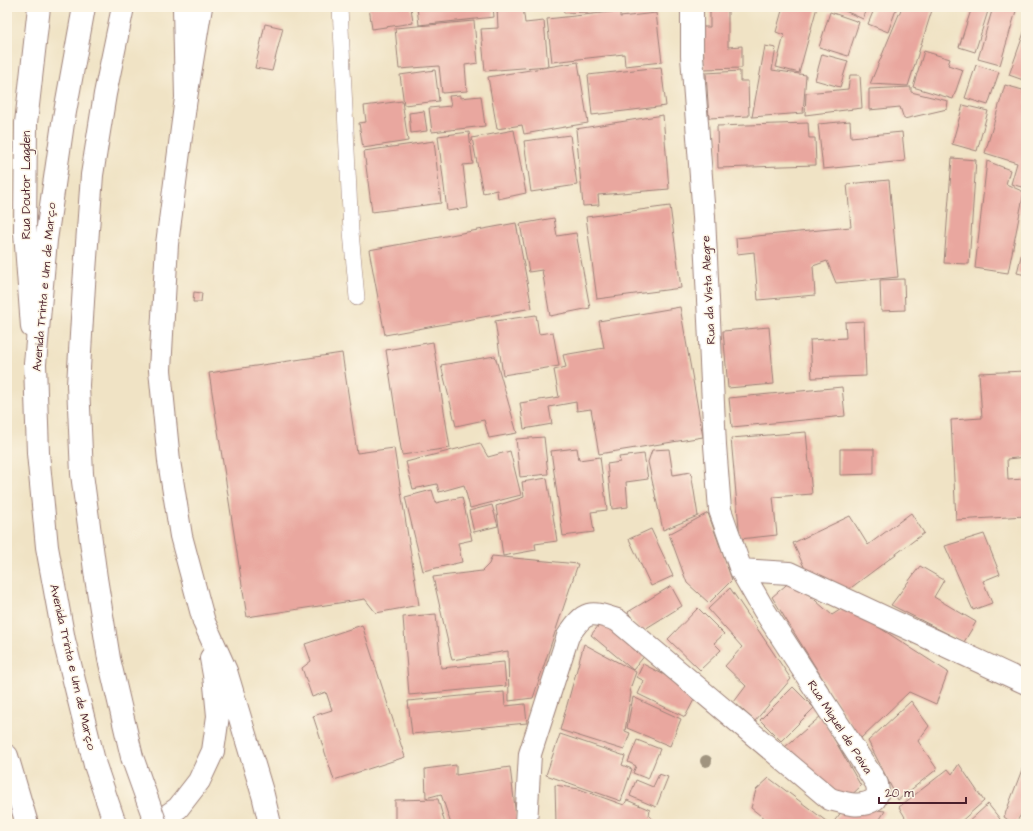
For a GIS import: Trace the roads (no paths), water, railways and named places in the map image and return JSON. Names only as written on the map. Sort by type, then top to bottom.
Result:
[{"type":"main road","name":"Rua Doutor Lagden","points":[[35,364],[25,232],[26,123],[39,7]]},
{"type":"main road","name":"Avenida Trinta e Um de Março","points":[[84,7],[63,123],[46,240],[35,364],[38,453],[47,547],[64,640],[95,765],[115,824]]},
{"type":"main road","points":[[122,7],[105,94],[92,175],[78,385],[82,474],[109,659],[132,756],[155,824],[178,808],[199,782],[213,751],[218,716],[214,674],[204,622],[181,536],[169,461],[160,370],[167,244],[186,98],[201,7]]},
{"type":"main road","points":[[184,7],[186,98]]},
{"type":"main road","name":"Rua da Vista Alegre","points":[[692,7],[692,56],[704,217],[715,445],[720,510],[741,570]]},
{"type":"main road","points":[[741,570],[789,573],[1026,684]]},
{"type":"main road","name":"Rua Miguel de Paiva","points":[[526,824],[530,754],[568,636],[577,622],[589,614],[600,614],[617,620],[830,799],[848,804],[864,804],[875,799],[878,792],[877,784],[764,610],[741,570]]},
{"type":"main road","points":[[204,622],[226,671],[263,795],[270,824]]},
{"type":"main road","points":[[7,756],[27,824]]},
{"type":"main road","points":[[263,795],[279,824]]},
{"type":"lane","points":[[340,7],[351,232],[357,298]]}]
